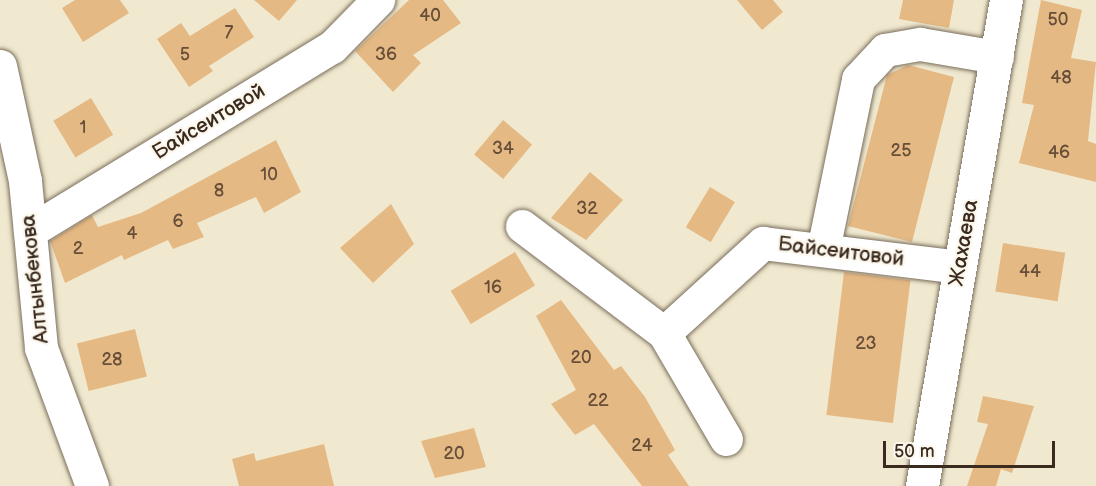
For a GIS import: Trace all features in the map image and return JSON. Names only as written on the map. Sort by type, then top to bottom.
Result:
[{"type":"street","name":"Байсеитовой","points":[[30,231],[332,47],[378,0]]},
{"type":"street","name":"Жахаева","points":[[922,486],[1006,0]]},
{"type":"street","points":[[823,250],[858,79],[885,50],[920,44],[996,57]]},
{"type":"street","name":"Алтынбекова","points":[[0,66],[25,181],[41,348],[92,486]]},
{"type":"street","points":[[522,226],[664,333],[726,439]]},
{"type":"street","name":"Байсеитовой","points":[[664,333],[763,243],[960,267]]},
{"type":"building","points":[[75,0],[120,0],[129,13],[83,42],[62,8]]},
{"type":"building","points":[[254,0],[297,0],[279,21]]},
{"type":"building","points":[[409,0],[443,0],[461,23],[413,55],[421,63],[393,92],[355,51]]},
{"type":"building","points":[[737,0],[773,0],[783,12],[762,30]]},
{"type":"building","points":[[903,0],[954,0],[949,28],[899,19]]},
{"type":"building","points":[[1041,0],[1082,10],[1071,58],[1096,62],[1088,141],[1096,144],[1096,182],[1019,163],[1034,105],[1022,103]]},
{"type":"building","points":[[235,8],[254,37],[209,66],[213,71],[189,87],[157,39],[181,23],[190,36]]},
{"type":"building","points":[[908,65],[954,77],[912,242],[848,226],[887,75]]},
{"type":"building","points":[[91,98],[113,135],[75,158],[53,121]]},
{"type":"building","points":[[503,120],[532,144],[503,179],[474,154]]},
{"type":"building","points":[[276,140],[301,192],[264,213],[256,197],[197,223],[204,237],[173,249],[168,240],[124,260],[122,255],[65,283],[50,241],[92,215],[98,227],[141,213]]},
{"type":"building","points":[[590,172],[623,200],[586,240],[551,218]]},
{"type":"building","points":[[710,187],[735,202],[711,242],[686,227]]},
{"type":"building","points":[[391,204],[414,244],[373,283],[340,248]]},
{"type":"building","points":[[1003,243],[1065,253],[1058,301],[995,291]]},
{"type":"building","points":[[515,252],[535,285],[471,324],[451,291]]},
{"type":"building","points":[[844,272],[911,280],[893,423],[826,415]]},
{"type":"building","points":[[561,300],[614,370],[621,366],[645,397],[675,450],[668,455],[689,486],[642,486],[594,424],[575,435],[551,404],[576,390],[536,316]]},
{"type":"building","points":[[135,329],[147,377],[89,391],[77,344]]},
{"type":"building","points":[[983,396],[1034,406],[1012,473],[1001,469],[996,486],[967,486],[988,424],[977,422]]},
{"type":"building","points":[[474,428],[486,467],[435,478],[421,441]]},
{"type":"building","points":[[324,444],[334,486],[239,486],[232,459],[254,453],[256,461]]}]
